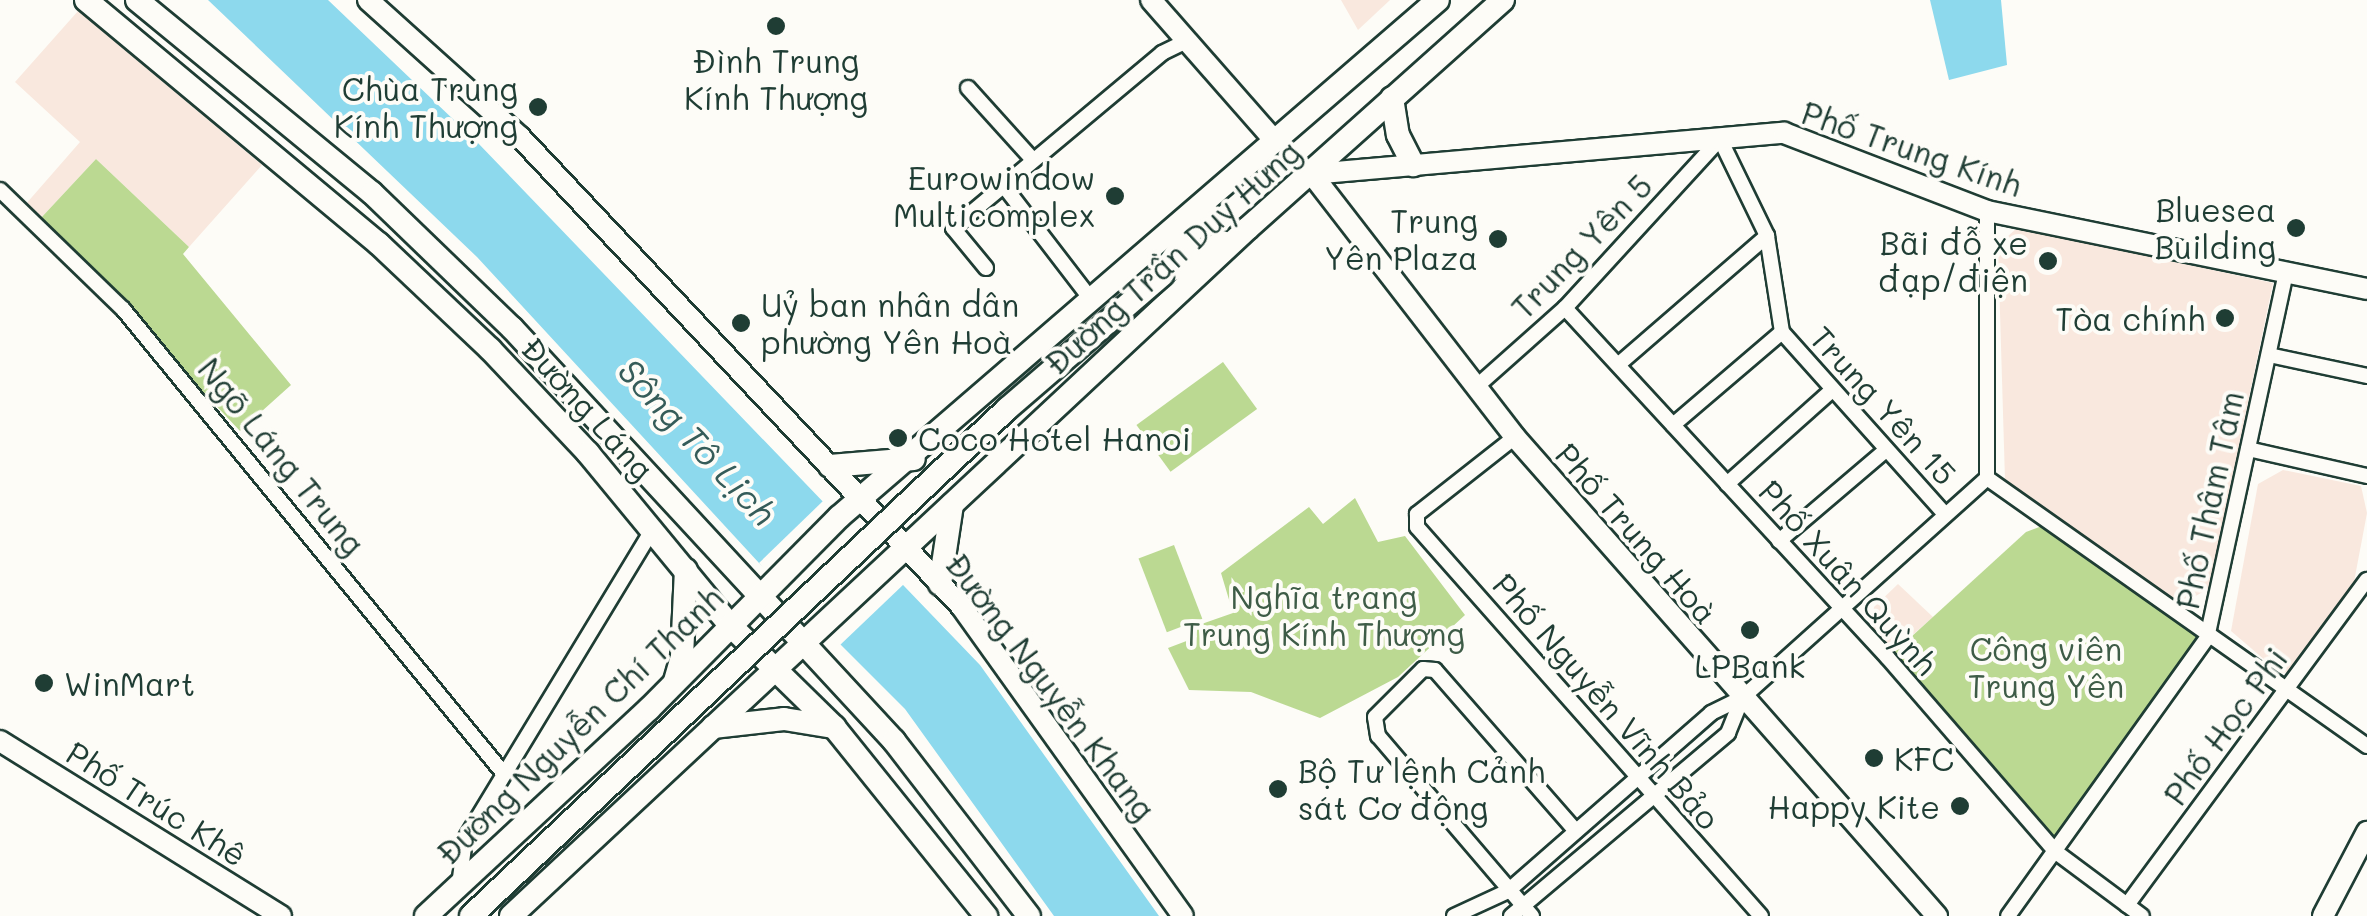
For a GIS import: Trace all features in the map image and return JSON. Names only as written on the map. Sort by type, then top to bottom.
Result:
[{"type":"main road","name":"Đường Láng","points":[[86,0],[443,303],[653,528],[730,625],[834,726],[938,850],[986,916]]},
{"type":"main road","name":"Đường Láng","points":[[138,0],[430,248],[625,448],[757,599],[894,742],[1028,916]]},
{"type":"main road","name":"Đường Nguyễn Khang","points":[[368,0],[520,137],[909,549],[1078,763],[1182,916]]},
{"type":"main road","points":[[1151,0],[1275,141]]},
{"type":"main road","name":"Đường Trần Duy Hưng","points":[[839,518],[914,459],[1090,298],[1217,196],[1438,0]]},
{"type":"main road","name":"Đường Trần Duy Hưng","points":[[803,647],[1248,228],[1503,0]]},
{"type":"main road","points":[[1392,98],[1394,123],[1413,165]]},
{"type":"main road","name":"Phố Trung Kính","points":[[1312,174],[1784,133],[1987,211],[2367,289]]},
{"type":"main road","name":"Phố Trung Hoà","points":[[1312,174],[1515,437],[1937,916]]},
{"type":"main road","points":[[1162,274],[1217,196]]},
{"type":"main road","points":[[471,916],[1007,409],[1162,274],[1248,228]]},
{"type":"main road","points":[[830,466],[914,459],[920,498],[952,505],[940,584]]},
{"type":"main road","name":"Đường Nguyễn Chí Thanh","points":[[426,916],[649,709],[839,518]]},
{"type":"main road","points":[[674,684],[682,656],[686,570]]},
{"type":"main road","points":[[511,916],[803,647]]},
{"type":"main road","points":[[649,709],[683,712],[694,733],[690,748]]},
{"type":"main road","points":[[713,727],[784,719],[834,726]]},
{"type":"main road","name":"Phố Trúc Khê","points":[[0,741],[282,916]]},
{"type":"main road","points":[[938,850],[965,830]]},
{"type":"main road","points":[[2323,916],[2367,832]]},
{"type":"street","points":[[986,268],[952,228],[1140,78],[1162,54],[1187,41]]},
{"type":"street","points":[[968,88],[1034,160]]},
{"type":"street","points":[[1673,425],[1782,332],[1766,236],[1720,140]]},
{"type":"street","name":"Trung Yên 5","points":[[1476,387],[1565,308],[1720,140]]},
{"type":"street","points":[[1004,186],[1090,298]]},
{"type":"street","name":"Ngõ Láng Trung","points":[[0,190],[124,309],[504,774]]},
{"type":"street","points":[[1454,916],[1508,891],[1711,713],[1742,698],[1986,478],[1987,211]]},
{"type":"street","points":[[1619,364],[1766,236]]},
{"type":"street","name":"Phố Thâm Tâm","points":[[2008,916],[2207,638],[2286,274]]},
{"type":"street","name":"Phố Xuân Quỳnh","points":[[1565,308],[1841,607],[2056,852],[2142,916]]},
{"type":"street","name":"Trung Yên 15","points":[[1782,332],[1945,514]]},
{"type":"street","points":[[2269,355],[2367,376]]},
{"type":"street","points":[[1727,484],[1832,390]]},
{"type":"street","name":"Phố Nguyễn Vĩnh Bảo","points":[[1515,437],[1415,521],[1761,916]]},
{"type":"street","points":[[2248,449],[2367,476]]},
{"type":"street","points":[[1779,542],[1886,450]]},
{"type":"street","points":[[1986,478],[2207,638],[2367,746]]},
{"type":"street","points":[[459,886],[464,839],[653,528]]},
{"type":"street","name":"Phố Học Phi","points":[[2127,905],[2286,692],[2366,577]]},
{"type":"street","points":[[1576,830],[1429,668],[1375,716],[1374,725],[1523,914],[1728,732],[1742,698]]},
{"type":"shaded area","points":[[1341,0],[1390,0],[1358,30]]},
{"type":"shaded area","points":[[78,11],[262,165],[189,247],[96,159],[40,219],[25,205],[80,142],[15,82]]},
{"type":"shaded area","points":[[2017,228],[2273,283],[2209,588],[2181,605],[2005,480],[1998,245]]},
{"type":"shaded area","points":[[2283,470],[2361,486],[2367,513],[2354,582],[2291,672],[2280,673],[2231,631],[2258,484]]},
{"type":"shaded area","points":[[1898,584],[1933,617],[1893,652],[1872,627],[1874,607]]},
{"type":"green space","points":[[96,159],[189,247],[183,254],[291,385],[240,431],[40,219]]},
{"type":"green space","points":[[1223,362],[1257,409],[1171,472],[1136,425]]},
{"type":"green space","name":"Nghĩa trang Trung Kính Thượng","points":[[1355,498],[1378,542],[1405,536],[1465,615],[1398,677],[1320,718],[1251,692],[1189,690],[1168,648],[1197,637],[1193,627],[1233,613],[1221,573],[1309,507],[1323,524]]},
{"type":"green space","name":"Công viên Trung Yên","points":[[2042,526],[2207,638],[2056,852],[1888,658],[2026,532]]},
{"type":"green space","points":[[1174,545],[1202,619],[1167,632],[1139,559]]},
{"type":"water","name":"Sông Tô Lịch","points":[[208,0],[328,0],[477,142],[980,665],[1159,916],[1054,916],[905,709],[759,563],[477,257]]},
{"type":"water","points":[[1930,0],[2001,0],[2007,65],[1949,80]]},
{"type":"pier","points":[[823,501],[880,552],[904,584],[839,646],[807,620],[759,563]]},
{"type":"place","name":"Đình Trung Kính Thượng","points":[[776,26]]},
{"type":"place","name":"Chùa Trung Kính Thượng","points":[[538,107]]},
{"type":"place","name":"Eurowindow Multicomplex","points":[[1115,196]]},
{"type":"place","name":"Bluesea Building","points":[[2296,228]]},
{"type":"place","name":"Trung Yên Plaza","points":[[1498,239]]},
{"type":"place","name":"Bãi đỗ xe đạp/điện","points":[[2048,261]]},
{"type":"place","name":"Tòa chính","points":[[2225,318]]},
{"type":"place","name":"Uỷ ban nhân dân phường Yên Hoà","points":[[741,323]]},
{"type":"place","name":"Coco Hotel Hanoi","points":[[898,438]]},
{"type":"place","name":"LPBank","points":[[1750,630]]},
{"type":"place","name":"WinMart","points":[[44,683]]},
{"type":"place","name":"KFC","points":[[1874,758]]},
{"type":"place","name":"Bộ Tư lệnh Cảnh sát Cơ động","points":[[1278,789]]},
{"type":"place","name":"Happy Kite","points":[[1960,806]]}]
